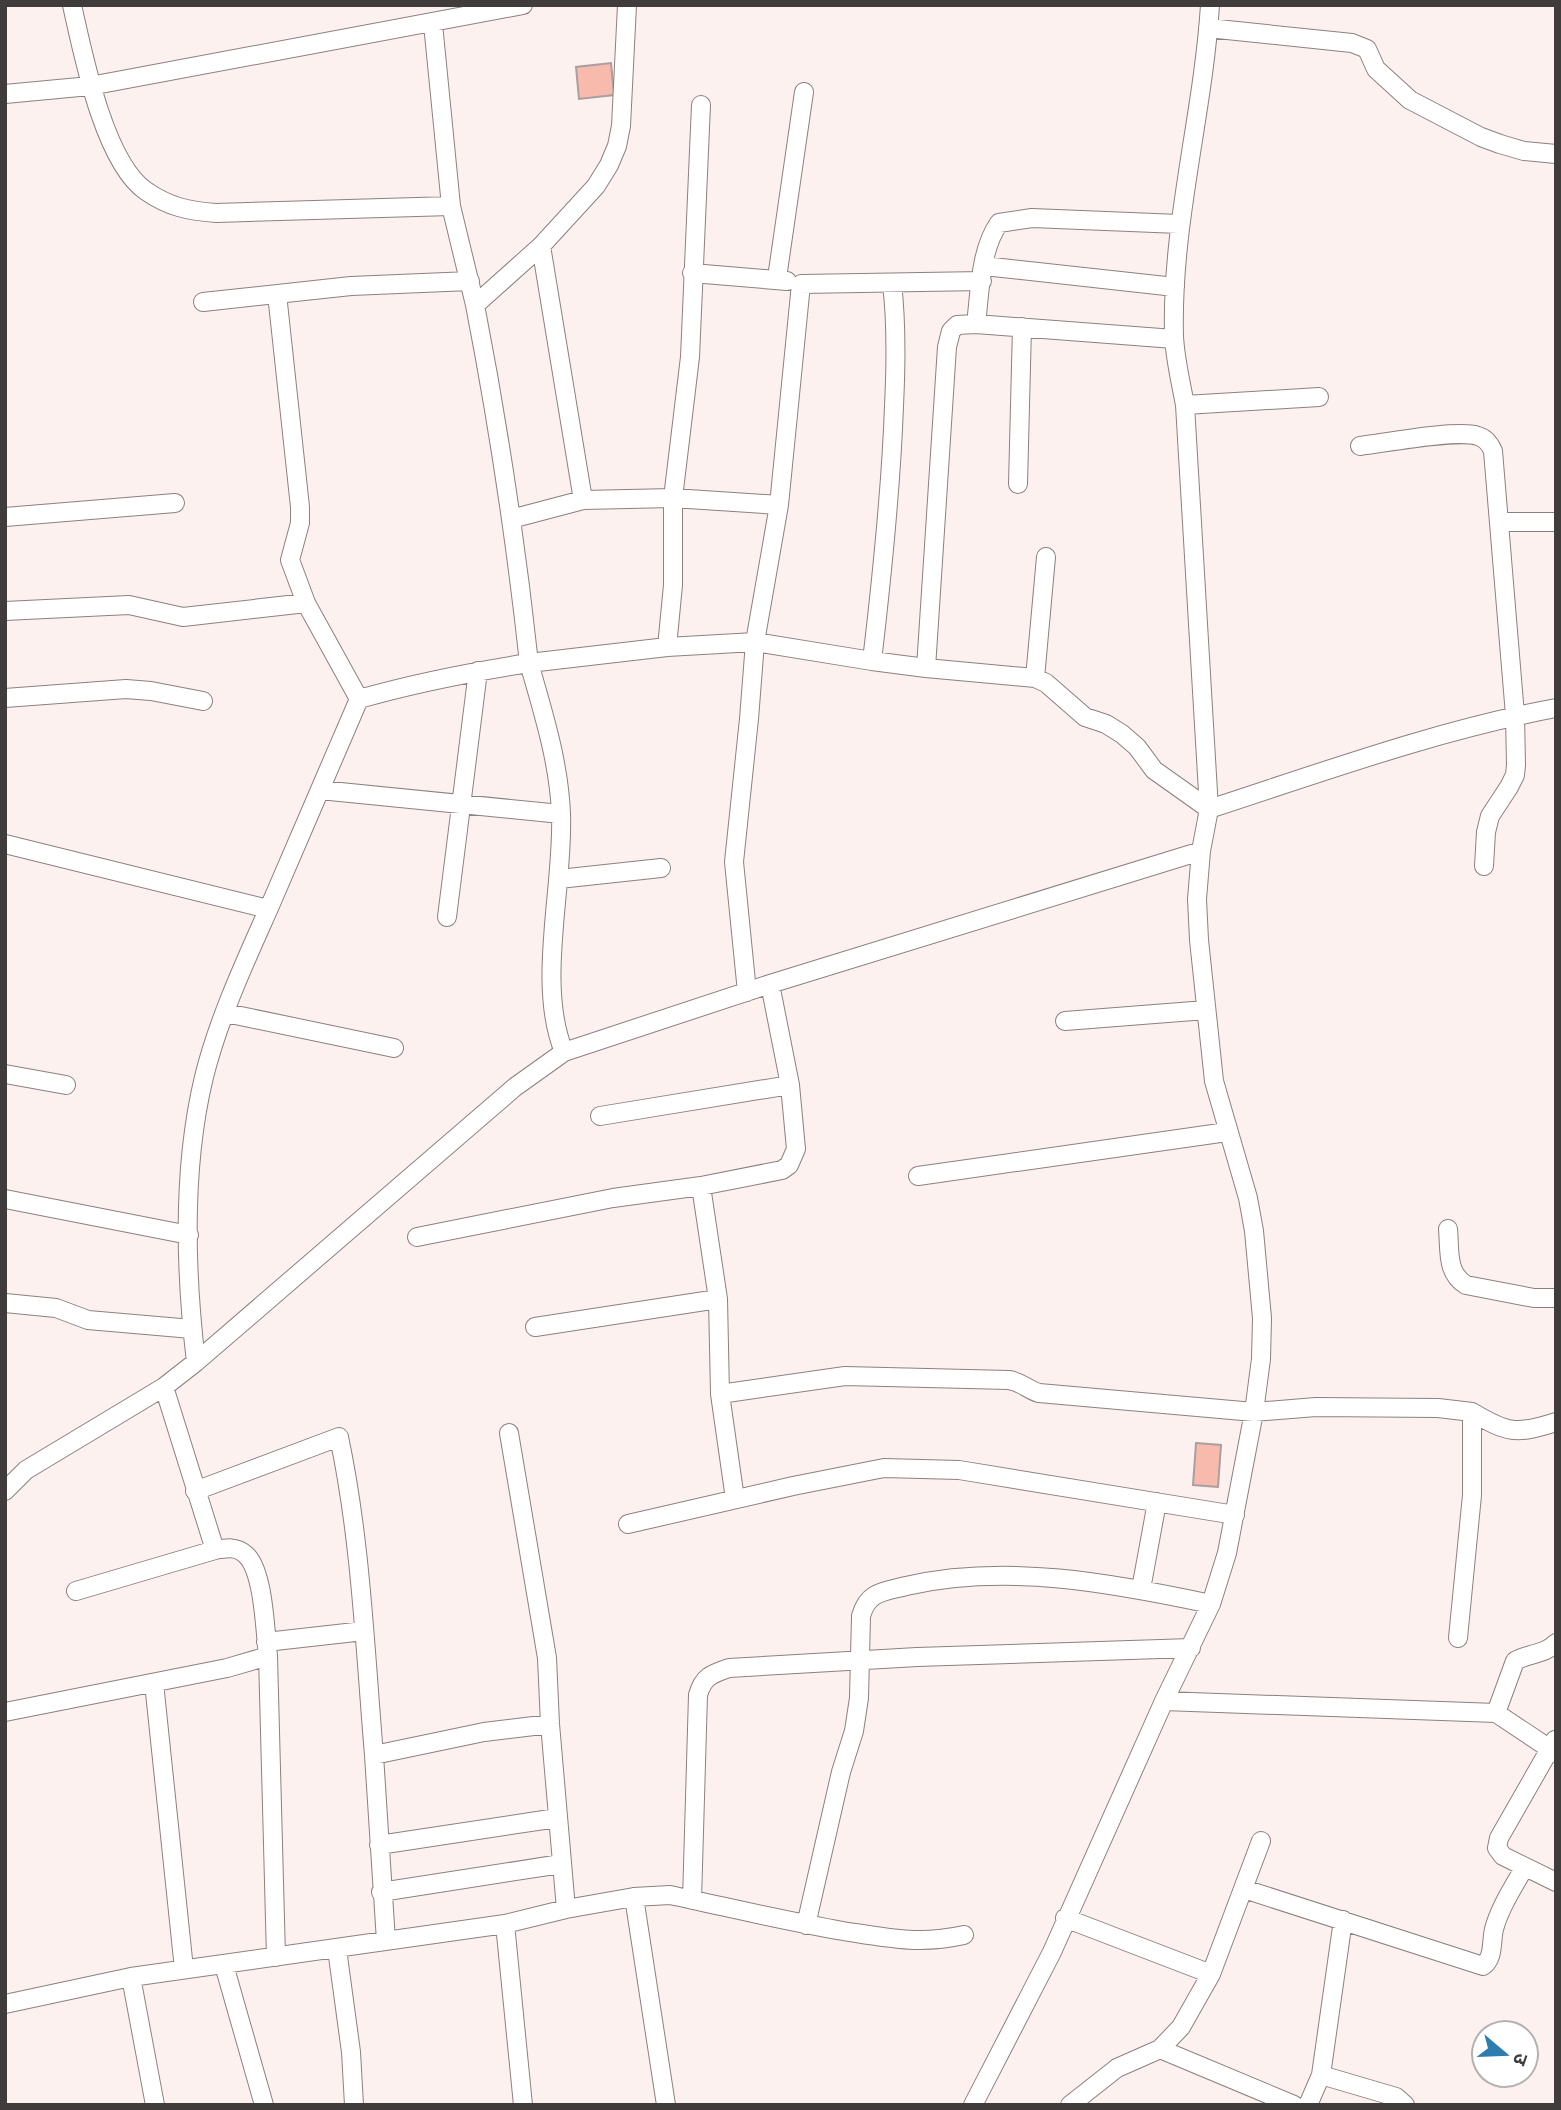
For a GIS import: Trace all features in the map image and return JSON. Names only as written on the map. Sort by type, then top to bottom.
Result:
[{"type":"street","points":[[72,5],[90,86],[126,172],[145,191],[183,210],[240,213],[451,206]]},
{"type":"street","points":[[5,94],[90,86],[433,24],[523,5]]},
{"type":"street","points":[[475,304],[541,246],[596,186],[609,165],[621,126],[627,5]]},
{"type":"street","points":[[972,2105],[1052,1952],[1164,1701],[1211,1604],[1227,1553],[1235,1515],[1261,1359],[1262,1318],[1254,1231],[1248,1198],[1214,1081],[1206,1010],[1197,899],[1201,851],[1209,809],[1185,405],[1174,339],[1179,224],[1210,5]]},
{"type":"street","points":[[433,24],[451,206],[470,281],[495,408],[529,663],[552,748],[561,814],[553,1015],[564,1052]]},
{"type":"street","points":[[1208,28],[1361,46],[1367,49],[1376,69],[1410,100],[1481,137],[1524,151],[1556,154]]},
{"type":"street","points":[[777,278],[804,92]]},
{"type":"street","points":[[667,647],[673,585],[673,498],[690,358],[701,105]]},
{"type":"street","points":[[976,324],[983,274],[993,231],[999,223],[1014,219],[1179,224]]},
{"type":"street","points":[[541,246],[583,500]]},
{"type":"street","points":[[692,273],[777,278],[801,284],[892,284],[983,274],[1175,287]]},
{"type":"street","points":[[203,302],[351,286],[470,281]]},
{"type":"street","points":[[747,992],[734,862],[755,642],[779,505],[801,284]]},
{"type":"street","points":[[872,661],[893,444],[896,325],[892,284]]},
{"type":"street","points":[[277,294],[300,507],[290,560],[306,603],[359,699]]},
{"type":"street","points":[[926,668],[947,338],[957,325],[976,324],[1174,339]]},
{"type":"street","points":[[1018,484],[1022,327]]},
{"type":"street","points":[[1185,405],[1319,397]]},
{"type":"street","points":[[1360,446],[1462,434],[1482,437],[1493,451],[1516,715],[1515,775],[1490,816],[1484,866]]},
{"type":"street","points":[[511,519],[583,500],[673,498],[779,505]]},
{"type":"street","points":[[5,517],[175,503]]},
{"type":"street","points":[[1499,522],[1556,522]]},
{"type":"street","points":[[1035,678],[1045,557]]},
{"type":"street","points":[[5,611],[129,605],[183,617],[306,603]]},
{"type":"street","points":[[359,699],[403,686],[529,663],[667,647],[755,642],[926,668],[1035,678],[1046,683],[1085,717],[1106,724],[1122,734],[1137,747],[1154,770],[1209,809]]},
{"type":"street","points":[[447,917],[478,671]]},
{"type":"street","points":[[5,698],[126,689],[203,701]]},
{"type":"street","points":[[196,1362],[192,1329],[189,1235],[193,1134],[204,1075],[231,995],[359,699]]},
{"type":"street","points":[[1209,809],[1382,754],[1516,715],[1556,708]]},
{"type":"street","points":[[320,790],[561,814]]},
{"type":"street","points":[[5,844],[268,909]]},
{"type":"street","points":[[5,1491],[26,1470],[164,1387],[196,1362],[515,1087],[564,1052],[770,984],[1201,851]]},
{"type":"street","points":[[559,879],[661,868]]},
{"type":"street","points":[[417,1237],[613,1198],[774,1173],[789,1165],[796,1149],[790,1085],[770,984]]},
{"type":"street","points":[[1065,1021],[1206,1010]]},
{"type":"street","points":[[226,1013],[394,1048]]},
{"type":"street","points":[[5,1074],[66,1085]]},
{"type":"street","points":[[600,1116],[790,1085]]},
{"type":"street","points":[[918,1176],[1227,1132]]},
{"type":"street","points":[[701,1186],[718,1299],[720,1394],[735,1499]]},
{"type":"street","points":[[5,1199],[189,1235]]},
{"type":"street","points":[[1448,1229],[1451,1270],[1459,1281],[1466,1285],[1534,1298],[1556,1298]]},
{"type":"street","points":[[535,1326],[718,1299]]},
{"type":"street","points":[[5,1303],[56,1308],[88,1320],[192,1329]]},
{"type":"street","points":[[720,1394],[845,1376],[1009,1380],[1021,1383],[1039,1394],[1254,1412],[1316,1407],[1438,1408],[1472,1412],[1508,1430],[1530,1431],[1556,1422]]},
{"type":"street","points":[[164,1387],[215,1550]]},
{"type":"street","points":[[1458,1638],[1472,1495],[1472,1412]]},
{"type":"street","points":[[509,1433],[547,1658],[557,1818],[566,1909]]},
{"type":"street","points":[[195,1491],[339,1437],[349,1485],[364,1630],[386,1941]]},
{"type":"street","points":[[628,1524],[884,1468],[959,1470],[1235,1515]]},
{"type":"street","points":[[1141,1590],[1157,1502]]},
{"type":"street","points":[[76,1591],[215,1550],[239,1550],[250,1560],[259,1584],[267,1649],[276,1956]]},
{"type":"street","points":[[806,1925],[841,1772],[854,1731],[859,1698],[861,1616],[864,1605],[877,1593],[926,1582],[984,1576],[1026,1576],[1141,1590],[1211,1604]]},
{"type":"street","points":[[5,1712],[227,1668],[267,1649],[364,1630]]},
{"type":"street","points":[[1496,1713],[1515,1661],[1524,1656],[1543,1653],[1556,1643]]},
{"type":"street","points":[[692,1900],[697,1704],[704,1680],[709,1674],[729,1668],[917,1657],[1191,1647]]},
{"type":"street","points":[[154,1683],[184,1969]]},
{"type":"street","points":[[1164,1701],[1496,1713],[1554,1747],[1497,1844],[1498,1852],[1524,1868],[1554,1876]]},
{"type":"street","points":[[373,1755],[484,1732],[550,1724]]},
{"type":"street","points":[[379,1845],[557,1818]]},
{"type":"street","points":[[1070,2105],[1117,2068],[1160,2049],[1181,2027],[1211,1974],[1261,1841]]},
{"type":"street","points":[[381,1892],[561,1864]]},
{"type":"street","points":[[1244,1889],[1483,1966],[1491,1956],[1493,1933],[1500,1911],[1524,1868]]},
{"type":"street","points":[[5,2004],[131,1977],[337,1950],[505,1924],[566,1909],[634,1897],[670,1895],[806,1925],[914,1942],[939,1941],[964,1935]]},
{"type":"street","points":[[634,1897],[666,2105]]},
{"type":"street","points":[[1065,1919],[1211,1974]]},
{"type":"street","points":[[1308,2105],[1321,2076],[1343,1920]]},
{"type":"street","points":[[505,1924],[523,2105]]},
{"type":"street","points":[[337,1950],[351,2052],[354,2105]]},
{"type":"street","points":[[224,1965],[264,2105]]},
{"type":"street","points":[[131,1977],[155,2105]]},
{"type":"street","points":[[1160,2049],[1294,2105]]},
{"type":"street","points":[[1321,2076],[1396,2097],[1405,2105]]},
{"type":"building","points":[[611,63],[614,95],[579,99],[576,67]]},
{"type":"building","points":[[1196,1443],[1221,1445],[1218,1487],[1193,1485]]}]
